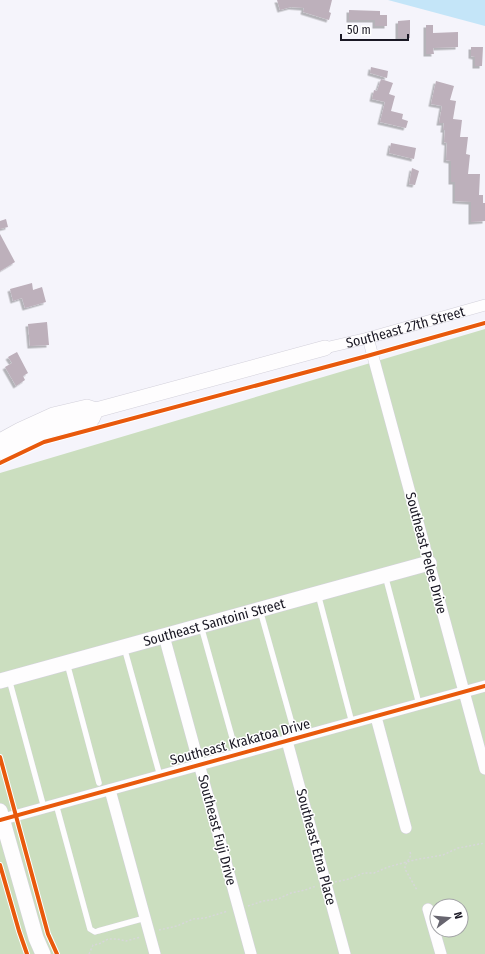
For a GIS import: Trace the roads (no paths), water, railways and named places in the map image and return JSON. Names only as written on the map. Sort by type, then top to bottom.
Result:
[{"type":"street","name":"Southeast 27th Street","points":[[325,348],[368,338],[485,306]]},
{"type":"street","name":"Southeast Pelee Drive","points":[[368,338],[485,769]]},
{"type":"street","points":[[0,441],[20,430],[53,416],[87,407],[96,410],[325,348]]},
{"type":"street","points":[[0,452],[49,430],[92,419],[96,410]]},
{"type":"street","name":"Southeast Santoini Street","points":[[4,679],[429,563]]},
{"type":"street","name":"Southeast Fuji Drive","points":[[164,636],[251,954]]},
{"type":"street","name":"Southeast Krakatoa Drive","points":[[1,817],[44,808],[485,686]]},
{"type":"street","points":[[376,716],[406,828]]},
{"type":"street","name":"Southeast Etna Place","points":[[291,740],[326,884],[345,954]]},
{"type":"street","points":[[110,790],[155,954]]},
{"type":"street","points":[[1,817],[36,938],[43,954]]},
{"type":"street","points":[[428,909],[441,954]]},
{"type":"lane","points":[[384,575],[420,704]]},
{"type":"lane","points":[[318,594],[352,723]]},
{"type":"lane","points":[[260,609],[291,740]]},
{"type":"lane","points":[[201,626],[237,755]]},
{"type":"lane","points":[[124,646],[160,776]]},
{"type":"lane","points":[[67,662],[99,783]]},
{"type":"lane","points":[[4,679],[44,808]]},
{"type":"lane","points":[[56,804],[90,929],[95,932],[145,918]]},
{"type":"water","points":[[388,0],[485,0],[485,26]]}]
